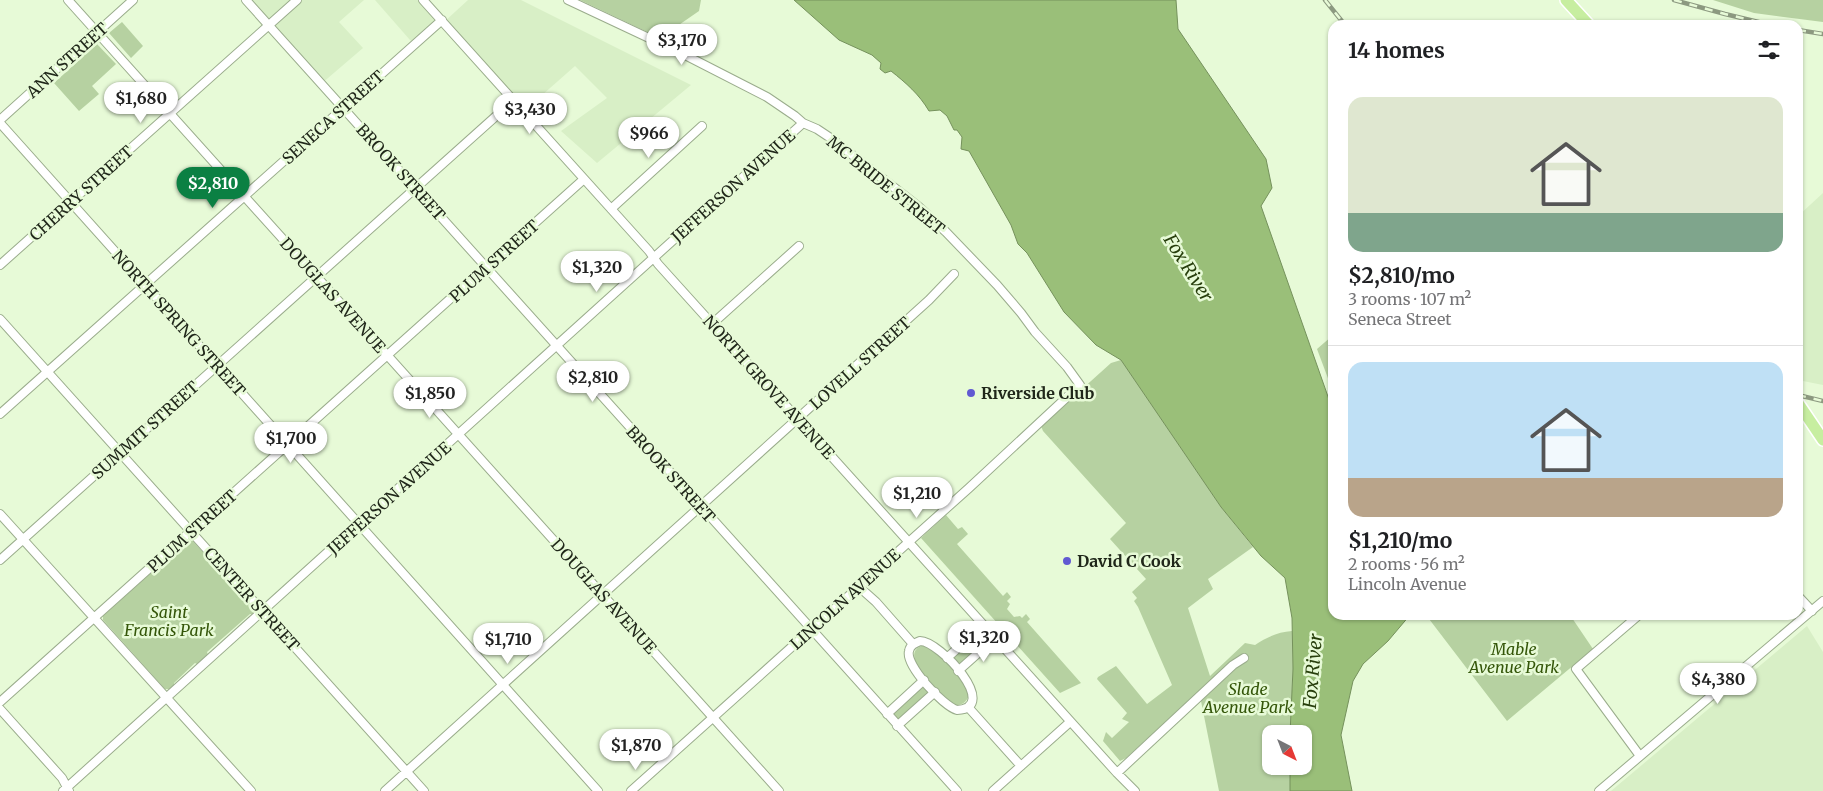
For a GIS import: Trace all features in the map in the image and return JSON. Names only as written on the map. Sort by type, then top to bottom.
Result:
[{"type":"main road","points":[[1566,0],[1584,20]]},
{"type":"main road","points":[[1803,410],[1823,440]]},
{"type":"street","name":"DOUGLAS AVENUE","points":[[68,0],[779,791]]},
{"type":"street","name":"ANN STREET","points":[[0,121],[133,0]]},
{"type":"street","name":"BROOK STREET","points":[[246,0],[956,791]]},
{"type":"street","name":"CHERRY STREET","points":[[0,265],[297,0]]},
{"type":"street","name":"NORTH GROVE AVENUE","points":[[424,0],[1070,722],[1136,791]]},
{"type":"street","name":"MC BRIDE STREET","points":[[568,0],[685,55],[767,97],[803,123],[817,129],[832,139],[919,207],[946,232],[997,285],[1035,332],[1067,366],[1080,385]]},
{"type":"street","name":"SENECA STREET","points":[[0,414],[442,20]]},
{"type":"street","name":"SUMMIT STREET","points":[[0,560],[514,100]]},
{"type":"street","name":"NORTH SPRING STREET","points":[[0,121],[70,202],[289,444],[598,791]]},
{"type":"street","name":"JEFFERSON AVENUE","points":[[67,790],[803,123]]},
{"type":"street","points":[[611,209],[702,126]]},
{"type":"street","name":"PLUM STREET","points":[[0,702],[584,179]]},
{"type":"street","points":[[712,324],[799,246]]},
{"type":"street","name":"LOVELL STREET","points":[[385,791],[929,300],[954,274]]},
{"type":"street","name":"CENTER STREET","points":[[0,319],[424,791]]},
{"type":"street","name":"LINCOLN AVENUE","points":[[631,791],[1080,385]]},
{"type":"street","points":[[0,514],[251,791]]},
{"type":"street","points":[[858,586],[876,602],[913,644]]},
{"type":"street","points":[[1803,601],[1812,611]]},
{"type":"street","points":[[1803,619],[1823,601]]},
{"type":"street","points":[[1633,620],[1576,669],[1640,756]]},
{"type":"street","points":[[1599,791],[1801,620]]},
{"type":"street","points":[[947,658],[983,625]]},
{"type":"street","points":[[958,670],[995,638]]},
{"type":"street","points":[[924,641],[933,645],[947,658],[968,682],[973,692],[971,702],[961,710],[953,709],[934,692],[914,668],[909,660],[908,652],[913,644],[924,641]]},
{"type":"street","points":[[1117,773],[1233,665],[1244,658]]},
{"type":"street","points":[[887,714],[924,680]]},
{"type":"street","points":[[897,726],[934,692]]},
{"type":"street","points":[[968,706],[1021,766]]},
{"type":"street","points":[[0,709],[62,778],[67,790]]},
{"type":"street","points":[[993,791],[1070,722]]},
{"type":"shaded area","points":[[246,0],[364,0],[339,22],[363,48],[321,84]]},
{"type":"shaded area","points":[[375,0],[423,0],[444,22],[468,0],[521,0],[691,85],[597,163],[561,131],[607,98],[575,66],[524,111],[445,24],[417,48]]},
{"type":"shaded area","points":[[1823,193],[1823,385],[1803,381],[1803,211]]},
{"type":"shaded area","points":[[1807,626],[1823,652],[1823,791],[1611,791]]},
{"type":"green space","points":[[580,0],[701,0],[699,11],[660,38]]},
{"type":"green space","points":[[1713,0],[1823,0],[1823,22],[1754,13]]},
{"type":"green space","points":[[122,22],[143,46],[131,58],[109,33]]},
{"type":"green space","points":[[97,44],[116,64],[92,86],[99,94],[79,111],[54,83]]},
{"type":"green space","points":[[1328,339],[1328,378],[1317,349]]},
{"type":"green space","name":"Slade Avenue Park","points":[[1121,360],[1221,507],[1253,547],[1208,579],[1213,589],[1188,608],[1210,676],[1245,643],[1255,645],[1273,635],[1292,631],[1293,669],[1290,725],[1262,725],[1262,775],[1290,775],[1290,791],[1219,791],[1199,691],[1126,758],[1120,761],[1103,741],[1106,732],[1112,738],[1129,722],[1122,719],[1127,713],[1097,679],[1098,677],[1116,666],[1147,704],[1172,685],[1134,601],[1137,598],[1132,592],[1146,579],[1110,539],[1126,523],[1043,431],[1041,426],[1111,363]]},
{"type":"green space","points":[[946,515],[958,529],[962,527],[968,534],[957,544],[1003,596],[1007,592],[1011,597],[1007,601],[1010,604],[1007,609],[1014,617],[1020,616],[1022,618],[1026,614],[1030,619],[1027,622],[1081,683],[1060,693],[921,538]]},
{"type":"green space","name":"Saint Francis Park","points":[[190,538],[256,611],[250,614],[207,652],[208,655],[197,664],[195,663],[174,685],[169,689],[165,689],[103,620],[103,616]]},
{"type":"green space","name":"Mable Avenue Park","points":[[1430,620],[1573,620],[1593,649],[1507,721]]},
{"type":"green space","points":[[984,632],[988,639],[961,664],[954,659],[954,657]]},
{"type":"green space","points":[[924,645],[937,653],[958,674],[969,696],[964,703],[952,705],[930,684],[923,674],[914,656],[916,649]]},
{"type":"green space","points":[[922,687],[925,687],[928,694],[899,720],[893,713]]},
{"type":"water","name":"Fox River","points":[[794,0],[1176,0],[1178,29],[1266,159],[1272,188],[1261,206],[1328,397],[1328,620],[1406,620],[1388,641],[1363,664],[1353,681],[1341,735],[1352,791],[1290,791],[1290,775],[1312,775],[1312,725],[1290,725],[1293,669],[1292,618],[1285,578],[1261,556],[1221,507],[1121,360],[1096,345],[1064,312],[1027,253],[1018,244],[1011,225],[969,151],[961,149],[962,137],[957,130],[954,130],[947,116],[940,110],[929,111],[917,94],[902,80],[891,71],[885,73],[880,69],[881,63],[872,55],[839,40]]},
{"type":"railway","points":[[1325,0],[1341,20]]},
{"type":"railway","points":[[1674,0],[1750,20]]},
{"type":"railway","points":[[1803,31],[1823,34]]},
{"type":"railway","points":[[1803,396],[1823,401]]},
{"type":"place","name":"Riverside Club","points":[[971,393]]},
{"type":"place","name":"David C Cook","points":[[1067,561]]}]
